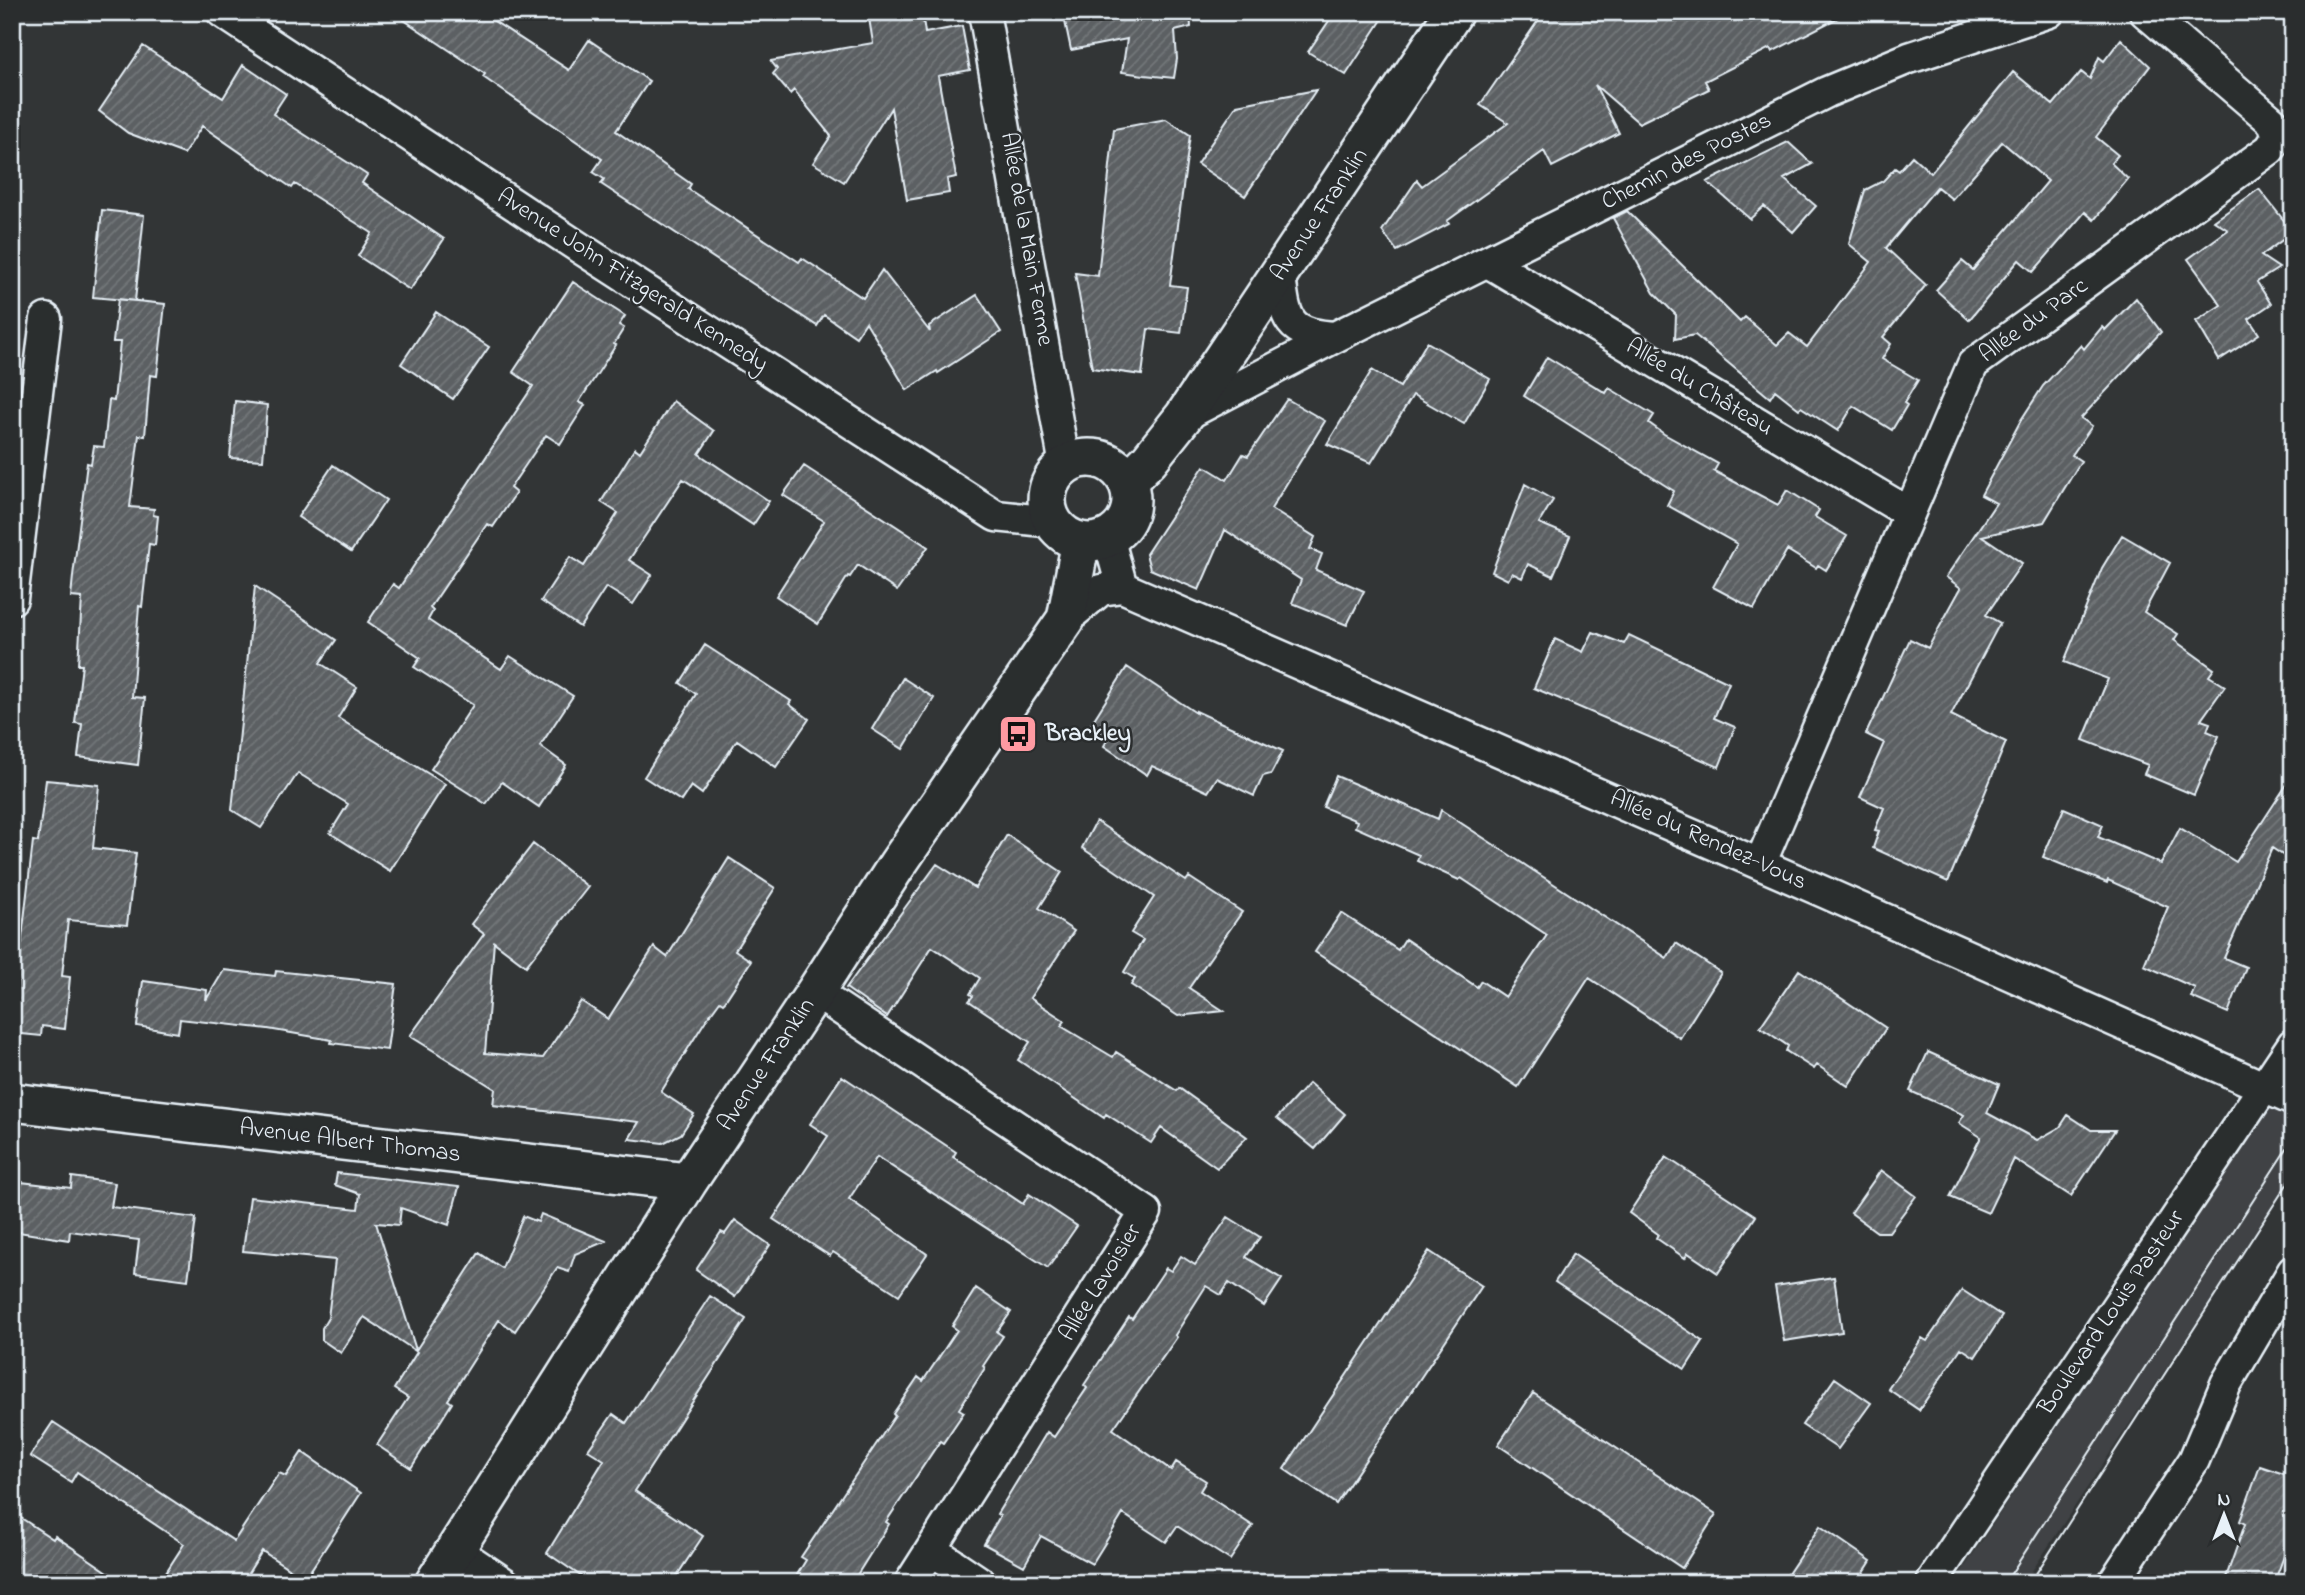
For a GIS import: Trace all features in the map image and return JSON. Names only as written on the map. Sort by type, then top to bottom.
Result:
[{"type":"street","name":"Avenue John Fitzgerald Kennedy","points":[[222,12],[580,248],[996,516],[1081,533]]},
{"type":"street","name":"Allée de la Main Ferme","points":[[984,12],[1065,466]]},
{"type":"street","name":"Avenue Franklin","points":[[1115,471],[1149,460],[1184,416],[1454,12]]},
{"type":"street","name":"Chemin des Postes","points":[[1184,416],[1335,337],[1827,92],[1909,58],[2049,12]]},
{"type":"street","name":"Allée du Parc","points":[[1760,864],[1973,364],[2270,149],[2278,136],[2273,122],[2145,12]]},
{"type":"street","name":"Allée du Château","points":[[1488,262],[1909,513]]},
{"type":"street","points":[[1280,275],[1284,309],[1296,327],[1312,335],[1335,337]]},
{"type":"street","points":[[12,599],[46,319]]},
{"type":"street","points":[[1066,618],[1101,590],[1122,587],[1081,533],[1048,510],[1050,485],[1065,466],[1090,458],[1115,471],[1130,495],[1130,507],[1118,530],[1081,533]]},
{"type":"street","name":"Avenue Franklin","points":[[434,1583],[688,1182],[897,865],[1066,618],[1081,533]]},
{"type":"street","name":"Allée du Rendez-Vous","points":[[1122,587],[1760,864],[2293,1100]]},
{"type":"street","name":"Allée Lavoisier","points":[[815,992],[1146,1212],[910,1583]]},
{"type":"street","name":"Boulevard Louis Pasteur","points":[[1931,1583],[2293,1044]]},
{"type":"street","name":"Avenue Albert Thomas","points":[[12,1102],[688,1182]]},
{"type":"street","points":[[2113,1583],[2194,1460],[2227,1384],[2293,1271]]},
{"type":"street","points":[[455,1550],[504,1583]]},
{"type":"street","points":[[932,1550],[981,1583]]},
{"type":"shaded area","points":[[2293,1070],[2293,1177],[2024,1583],[1954,1583]]},
{"type":"building","points":[[392,12],[480,12],[569,70],[589,40],[649,81],[616,131],[691,184],[688,189],[799,262],[802,258],[863,298],[882,270],[930,332],[929,326],[977,295],[1001,332],[907,390],[866,322],[856,337],[824,315],[817,326],[601,184],[604,179],[593,172],[602,159],[483,77],[485,74]]},
{"type":"building","points":[[868,12],[922,12],[925,33],[962,26],[970,70],[938,76],[956,177],[947,179],[949,193],[907,200],[891,108],[844,182],[813,163],[831,136],[794,90],[790,94],[773,74],[777,69],[771,61],[873,43]]},
{"type":"building","points":[[1063,12],[1190,12],[1191,27],[1175,31],[1177,59],[1174,78],[1122,72],[1127,39],[1071,50]]},
{"type":"building","points":[[1335,12],[1387,12],[1346,75],[1308,52]]},
{"type":"building","points":[[1544,12],[1849,12],[1772,52],[1770,48],[1705,81],[1709,89],[1639,123],[1595,85],[1619,133],[1552,167],[1544,151],[1447,221],[1449,224],[1397,251],[1382,231],[1417,180],[1422,186],[1508,123],[1480,105]]},
{"type":"building","points":[[2121,39],[2150,66],[2096,137],[2118,155],[2111,163],[2128,179],[2094,220],[2085,212],[2033,272],[2019,260],[1969,320],[1936,290],[1962,261],[1973,270],[2048,181],[2002,142],[1952,199],[1937,187],[1886,248],[1926,285],[1883,337],[1891,344],[1882,359],[1918,380],[1892,430],[1853,406],[1838,431],[1801,407],[1799,409],[1775,390],[1770,398],[1695,335],[1675,339],[1676,315],[1654,293],[1613,218],[1627,211],[1740,322],[1745,317],[1777,345],[1789,333],[1807,347],[1871,262],[1849,244],[1865,190],[1883,181],[1895,168],[1899,171],[1912,156],[1931,173],[2013,72],[2053,105],[2081,72],[2090,79],[2099,57],[2104,61]]},
{"type":"building","points":[[143,46],[223,98],[243,65],[286,94],[273,114],[367,175],[362,183],[444,239],[410,290],[358,256],[372,233],[295,184],[292,188],[202,126],[184,154],[128,133],[99,111]]},
{"type":"building","points":[[1316,90],[1245,196],[1197,164],[1237,105]]},
{"type":"building","points":[[1166,119],[1190,135],[1170,285],[1187,287],[1181,333],[1148,329],[1142,375],[1092,368],[1075,273],[1098,276],[1114,129]]},
{"type":"building","points":[[1788,142],[1812,164],[1784,179],[1816,206],[1793,232],[1764,206],[1750,219],[1707,182]]},
{"type":"building","points":[[2259,189],[2293,232],[2261,256],[2279,268],[2257,282],[2271,304],[2249,319],[2259,334],[2219,360],[2196,321],[2221,305],[2188,259],[2228,230],[2214,221]]},
{"type":"building","points":[[102,210],[144,215],[135,301],[93,297]]},
{"type":"building","points":[[573,282],[625,316],[619,325],[624,328],[579,402],[585,405],[560,444],[546,435],[510,488],[516,493],[493,527],[487,524],[430,608],[433,611],[428,620],[501,669],[510,656],[573,696],[540,746],[566,765],[539,807],[502,782],[486,804],[431,769],[473,705],[414,667],[420,658],[368,622],[393,584],[399,588],[533,386],[513,372]]},
{"type":"building","points":[[2136,298],[2161,332],[2081,418],[2092,426],[2072,455],[2081,461],[2044,522],[1982,536],[2022,563],[1986,615],[2000,623],[1951,715],[2006,742],[1948,882],[1873,848],[1879,831],[1875,830],[1884,808],[1860,797],[1884,743],[1866,734],[1910,639],[1928,648],[1961,588],[1946,577],[1996,503],[1981,495],[2021,420],[2043,386],[2081,345],[2084,349],[2102,327],[2105,330]]},
{"type":"building","points":[[118,299],[165,304],[157,376],[150,375],[145,436],[139,435],[130,507],[154,509],[153,515],[158,516],[155,545],[149,544],[142,607],[139,606],[132,697],[145,698],[138,765],[78,757],[82,724],[75,723],[82,665],[78,665],[82,598],[71,597],[73,576],[87,463],[91,464],[94,446],[104,447],[109,400],[114,401],[120,342],[113,342]]},
{"type":"building","points":[[436,312],[489,347],[453,399],[401,364]]},
{"type":"building","points":[[1427,342],[1490,379],[1464,424],[1413,395],[1371,463],[1327,444],[1372,370],[1400,387]]},
{"type":"building","points":[[1547,357],[1606,393],[1609,388],[1654,415],[1649,423],[1718,464],[1714,471],[1778,505],[1787,490],[1819,510],[1815,517],[1847,536],[1826,570],[1818,565],[1816,568],[1787,550],[1754,609],[1713,587],[1737,544],[1667,505],[1674,491],[1524,396]]},
{"type":"building","points":[[1287,399],[1325,421],[1271,509],[1315,537],[1310,549],[1322,554],[1316,570],[1364,591],[1347,625],[1292,603],[1301,580],[1225,530],[1199,590],[1150,569],[1146,554],[1204,466],[1227,480],[1243,454],[1248,456]]},
{"type":"building","points":[[235,401],[267,405],[263,460],[230,458]]},
{"type":"building","points":[[673,401],[714,431],[699,454],[769,501],[753,525],[683,479],[629,560],[652,575],[633,604],[606,587],[580,627],[541,601],[570,557],[584,566],[618,513],[601,502],[635,448],[640,452]]},
{"type":"building","points":[[333,465],[386,500],[351,552],[298,517]]},
{"type":"building","points":[[804,466],[928,547],[897,591],[858,565],[850,577],[848,576],[818,624],[776,596],[824,521],[783,495]]},
{"type":"building","points":[[1525,484],[1553,500],[1539,523],[1570,536],[1553,576],[1528,564],[1522,578],[1512,573],[1508,580],[1492,572]]},
{"type":"building","points":[[2122,535],[2170,563],[2144,612],[2178,634],[2174,640],[2214,669],[2209,676],[2225,686],[2201,720],[2210,723],[2207,731],[2219,736],[2194,795],[2144,774],[2148,765],[2083,740],[2108,679],[2064,662],[2102,568]]},
{"type":"building","points":[[255,586],[336,640],[320,663],[357,687],[338,718],[445,784],[390,871],[330,833],[348,804],[298,773],[261,828],[232,810]]},
{"type":"building","points":[[1593,632],[1624,644],[1629,635],[1729,683],[1714,718],[1735,727],[1719,767],[1534,688],[1555,639],[1583,652]]},
{"type":"building","points":[[705,645],[791,701],[789,704],[809,719],[776,767],[737,740],[702,794],[691,786],[681,801],[644,777],[696,694],[680,683]]},
{"type":"building","points":[[1127,667],[1196,713],[1283,751],[1271,774],[1263,776],[1254,796],[1217,778],[1208,792],[1152,766],[1147,775],[1104,746],[1109,737],[1091,724]]},
{"type":"building","points":[[903,678],[934,698],[903,749],[872,729]]},
{"type":"building","points":[[2293,775],[2293,862],[2272,848],[2224,958],[2246,967],[2228,1013],[2191,997],[2195,988],[2144,965],[2168,907],[2108,880],[2107,883],[2043,857],[2064,808],[2103,825],[2098,837],[2161,864],[2180,828],[2236,862]]},
{"type":"building","points":[[1336,776],[1438,819],[1441,810],[1667,958],[1676,943],[1721,973],[1680,1038],[1589,978],[1518,1087],[1315,952],[1341,913],[1398,950],[1405,939],[1477,987],[1481,981],[1505,997],[1547,935],[1461,878],[1459,880],[1417,861],[1419,855],[1355,827],[1357,821],[1323,807]]},
{"type":"building","points":[[46,780],[99,785],[93,848],[136,853],[127,925],[68,920],[62,976],[70,977],[65,1029],[42,1026],[41,1036],[12,1033],[12,1026],[33,841],[38,842]]},
{"type":"building","points":[[1096,821],[1186,881],[1189,877],[1242,912],[1189,988],[1224,1011],[1178,1016],[1131,985],[1135,979],[1124,972],[1143,940],[1131,933],[1154,897],[1082,848]]},
{"type":"building","points":[[1007,835],[1062,872],[1039,908],[1074,931],[1030,998],[1065,1021],[1061,1026],[1113,1057],[1116,1052],[1177,1091],[1179,1088],[1247,1137],[1217,1168],[1161,1128],[1151,1143],[1106,1114],[1104,1118],[1018,1060],[1030,1042],[969,1001],[973,996],[970,994],[980,978],[932,947],[887,1017],[846,988],[937,864],[975,888]]},
{"type":"building","points":[[533,844],[588,887],[526,966],[494,942],[485,1053],[543,1058],[581,1001],[608,1019],[654,947],[667,957],[729,858],[775,888],[735,950],[751,961],[725,1001],[720,1001],[704,1023],[661,1092],[694,1114],[681,1134],[663,1143],[629,1139],[639,1122],[493,1105],[495,1089],[410,1036],[484,934],[471,924]]},
{"type":"building","points":[[224,970],[275,976],[276,971],[396,984],[387,1050],[331,1043],[332,1040],[268,1029],[180,1019],[178,1033],[137,1026],[143,981],[207,990],[206,1000]]},
{"type":"building","points":[[1799,970],[1886,1028],[1848,1086],[1817,1065],[1814,1069],[1786,1051],[1788,1046],[1760,1027]]},
{"type":"building","points":[[1928,1052],[1999,1084],[1987,1113],[2037,1140],[2060,1127],[2068,1115],[2091,1130],[2115,1130],[2071,1196],[2014,1159],[1988,1213],[1950,1197],[1981,1137],[1959,1123],[1964,1115],[1910,1091]]},
{"type":"building","points":[[842,1076],[956,1152],[953,1157],[1023,1204],[1029,1194],[1077,1226],[1048,1268],[877,1157],[849,1199],[927,1254],[899,1295],[833,1252],[830,1256],[773,1219],[828,1136],[810,1124]]},
{"type":"building","points":[[1309,1083],[1345,1114],[1315,1149],[1277,1118]]},
{"type":"building","points":[[1666,1157],[1756,1216],[1718,1273],[1688,1253],[1685,1258],[1656,1238],[1658,1234],[1629,1213]]},
{"type":"building","points":[[1881,1170],[1916,1196],[1889,1232],[1877,1232],[1851,1213]]},
{"type":"building","points":[[337,1173],[459,1187],[449,1225],[401,1208],[399,1225],[376,1223],[416,1350],[479,1253],[502,1268],[523,1216],[538,1222],[541,1214],[606,1241],[575,1254],[569,1272],[557,1268],[515,1331],[499,1320],[448,1400],[452,1403],[411,1468],[377,1445],[408,1398],[394,1389],[417,1352],[364,1317],[341,1353],[322,1340],[322,1328],[328,1318],[335,1260],[243,1251],[250,1197],[358,1209],[360,1194],[335,1185]]},
{"type":"building","points":[[72,1177],[115,1183],[111,1207],[196,1218],[188,1280],[135,1273],[139,1240],[70,1231],[69,1240],[12,1231],[12,1181],[71,1188]]},
{"type":"building","points":[[1228,1217],[1260,1237],[1246,1257],[1282,1279],[1264,1306],[1229,1283],[1221,1295],[1206,1286],[1175,1335],[1177,1337],[1113,1429],[1171,1470],[1176,1462],[1206,1481],[1200,1491],[1253,1526],[1230,1560],[1177,1526],[1166,1542],[1123,1514],[1092,1564],[1041,1536],[1024,1566],[984,1544],[1000,1516],[997,1514],[1047,1432],[1054,1437],[1087,1388],[1084,1385],[1129,1317],[1132,1319],[1166,1268],[1171,1271],[1181,1256],[1195,1265]]},
{"type":"building","points":[[735,1220],[770,1245],[735,1297],[696,1270],[721,1232],[725,1234]]},
{"type":"building","points":[[1429,1251],[1482,1286],[1336,1504],[1284,1469]]},
{"type":"building","points":[[1573,1254],[1703,1341],[1685,1369],[1555,1282]]},
{"type":"building","points":[[1834,1277],[1842,1332],[1784,1341],[1775,1286]]},
{"type":"building","points":[[976,1288],[1011,1312],[997,1332],[1003,1336],[959,1409],[964,1412],[943,1443],[940,1441],[886,1522],[889,1524],[852,1583],[792,1583],[806,1560],[801,1557],[918,1377],[923,1381],[957,1330],[952,1326]]},
{"type":"building","points":[[1962,1290],[2002,1316],[1975,1357],[1961,1348],[1919,1410],[1888,1389],[1922,1338],[1927,1341]]},
{"type":"building","points":[[710,1296],[746,1319],[635,1491],[703,1536],[672,1583],[591,1583],[547,1553],[604,1460],[588,1450],[613,1414],[626,1423]]},
{"type":"building","points":[[1835,1378],[1871,1403],[1838,1449],[1802,1425]]},
{"type":"building","points":[[1533,1393],[1716,1514],[1682,1568],[1498,1445]]},
{"type":"building","points":[[53,1422],[234,1541],[279,1473],[286,1476],[302,1452],[361,1493],[305,1579],[262,1551],[242,1583],[159,1583],[184,1544],[77,1472],[71,1482],[30,1456]]},
{"type":"building","points":[[2260,1466],[2293,1477],[2293,1532],[2274,1583],[2224,1583],[2245,1524],[2240,1521]]},
{"type":"building","points":[[12,1512],[53,1539],[55,1536],[124,1583],[12,1583]]},
{"type":"building","points":[[1820,1526],[1871,1561],[1857,1583],[1782,1583]]},
{"type":"tram line","points":[[2005,1583],[2293,1139]]},
{"type":"tram line","points":[[2030,1583],[2293,1175]]},
{"type":"place","name":"Brackley","points":[[1018,734]]}]
